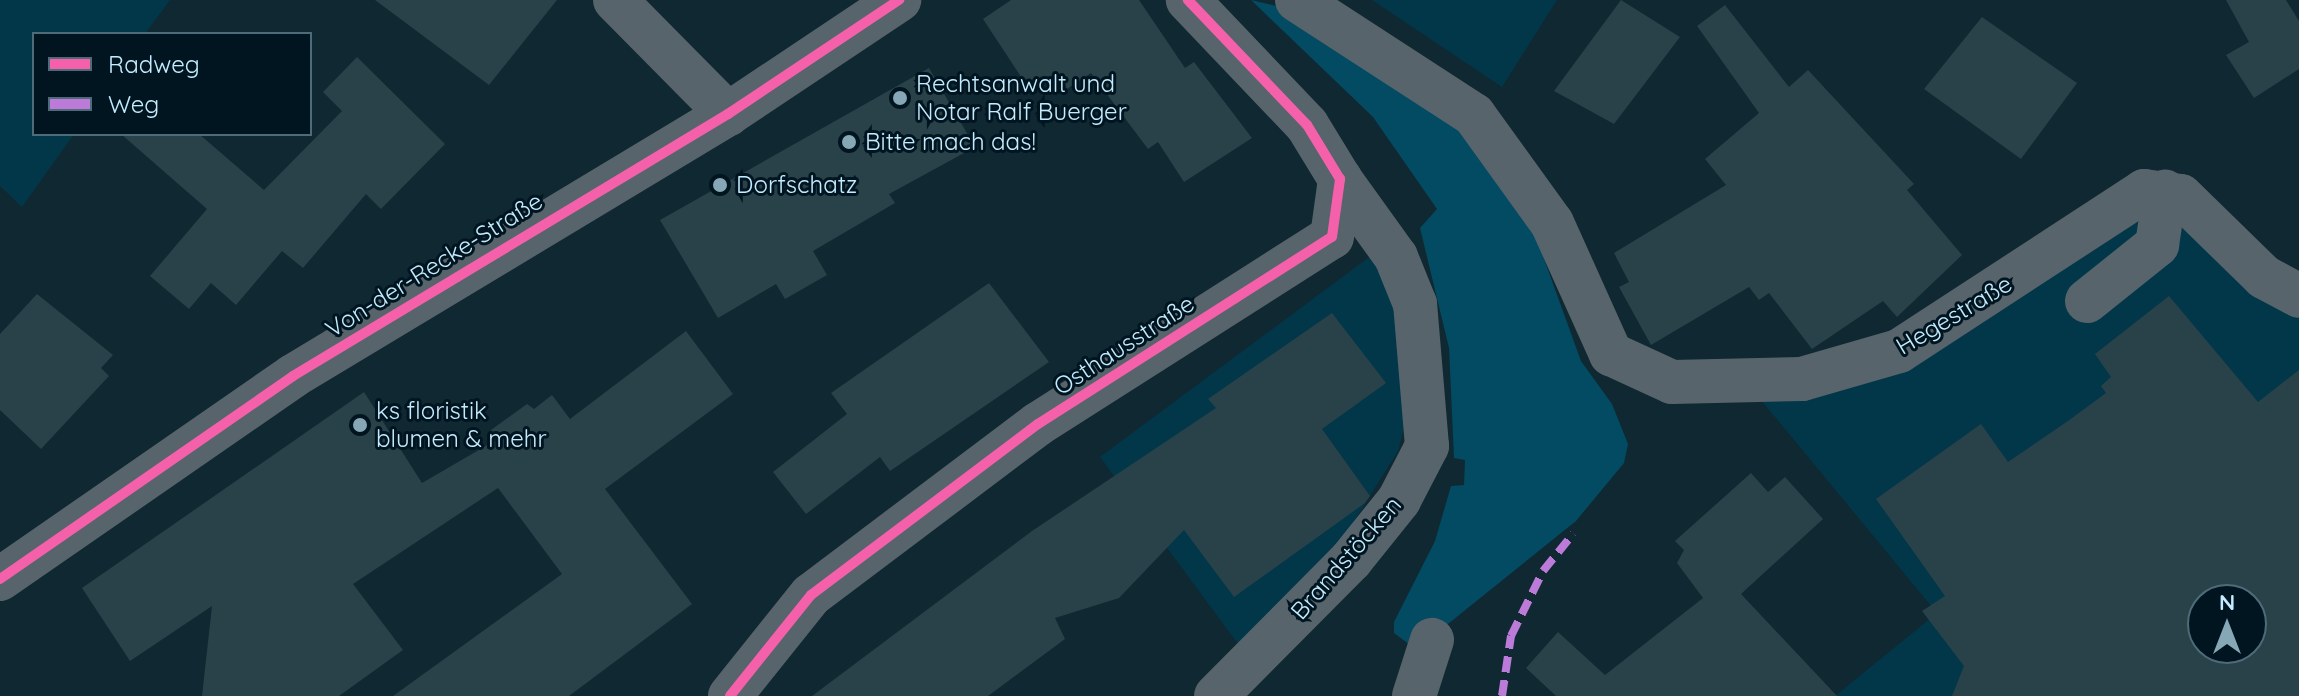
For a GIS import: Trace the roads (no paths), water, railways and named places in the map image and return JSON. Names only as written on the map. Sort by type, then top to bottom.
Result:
[{"type":"street","points":[[615,0],[728,114]]},
{"type":"street","name":"Von-der-Recke-Straße","points":[[0,579],[443,280],[728,114],[899,0]]},
{"type":"street","points":[[1188,0],[1307,125],[1340,179]]},
{"type":"street","name":"Hegestraße","points":[[1297,0],[1474,115],[1552,223],[1611,354],[1672,382],[1802,379],[1899,351],[2130,197],[2165,192]]},
{"type":"street","name":"Osthausstraße","points":[[730,696],[811,595],[1050,415],[1332,237],[1340,179]]},
{"type":"street","name":"Brandstöcken","points":[[1216,696],[1351,560],[1399,500],[1427,446],[1415,304],[1396,257],[1340,179]]},
{"type":"street","points":[[2087,301],[2157,245],[2165,192],[2192,204],[2264,277],[2299,296]]},
{"type":"street","points":[[1414,696],[1432,640]]},
{"type":"place","name":"Rechtsanwalt und Notar Ralf Buerger","points":[[900,98]]},
{"type":"place","name":"Bitte mach das!","points":[[849,142]]},
{"type":"place","name":"Dorfschatz","points":[[720,185]]},
{"type":"place","name":"ks floristik blumen & mehr","points":[[360,425]]}]
